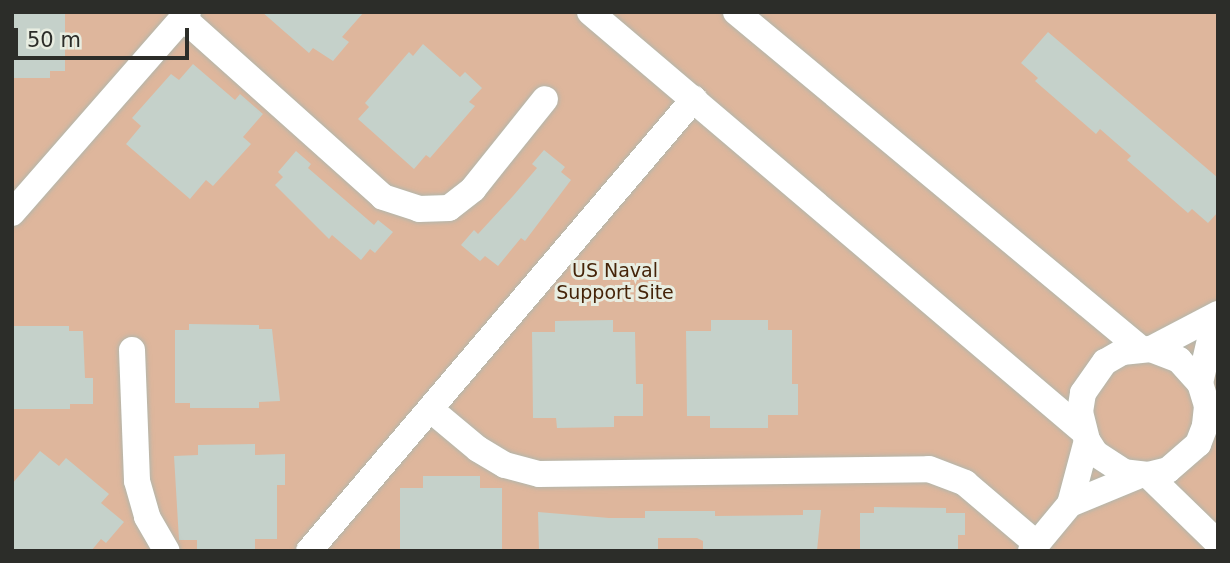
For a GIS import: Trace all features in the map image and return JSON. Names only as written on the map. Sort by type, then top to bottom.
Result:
[{"type":"street","points":[[590,12],[1085,435],[1108,464],[1144,475],[1218,543]]},
{"type":"street","points":[[736,12],[1146,349],[1180,360],[1208,401]]},
{"type":"street","points":[[12,213],[185,15],[383,197],[419,209],[449,208],[473,189],[545,99]]},
{"type":"street","points":[[310,551],[694,99]]},
{"type":"street","points":[[430,409],[478,449],[505,465],[539,474],[929,469],[965,482],[1034,547],[1069,504],[1085,435],[1083,393],[1092,375],[1122,352],[1146,349],[1216,316]]},
{"type":"street","points":[[1069,504],[1185,460],[1205,426],[1216,316]]},
{"type":"street","points":[[132,350],[137,481],[147,517],[167,551]]},
{"type":"green space","name":"US Naval Support Site","points":[[12,12],[1218,12],[1218,551],[12,551]]},
{"type":"building","points":[[12,12],[65,12],[65,71],[50,71],[50,78],[12,78]]},
{"type":"building","points":[[262,12],[364,12],[342,37],[349,42],[333,61],[313,48],[309,53]]},
{"type":"building","points":[[1048,32],[1218,178],[1218,212],[1208,223],[1192,209],[1188,213],[1127,160],[1131,156],[1100,129],[1096,134],[1035,81],[1038,78],[1021,63]]},
{"type":"building","points":[[423,44],[460,77],[465,72],[482,88],[469,102],[475,106],[430,158],[426,155],[414,169],[358,119],[369,107],[365,103],[409,52],[413,56]]},
{"type":"building","points":[[193,64],[235,100],[240,94],[263,114],[243,137],[251,144],[213,186],[206,180],[190,199],[126,144],[141,126],[132,118],[171,74],[179,80]]},
{"type":"building","points":[[544,150],[565,167],[561,172],[571,180],[525,241],[521,238],[498,266],[485,256],[480,261],[461,245],[474,230],[478,234],[513,196],[537,168],[532,164]]},
{"type":"building","points":[[296,151],[311,164],[308,168],[374,225],[378,220],[393,232],[375,253],[370,249],[361,260],[332,235],[329,239],[275,185],[283,177],[278,172]]},
{"type":"building","points":[[613,320],[613,332],[635,332],[636,384],[643,384],[643,416],[614,416],[614,427],[557,428],[556,418],[533,418],[532,332],[555,332],[555,321]]},
{"type":"building","points":[[711,320],[768,320],[768,330],[792,330],[792,384],[798,384],[798,415],[768,415],[768,428],[710,428],[710,416],[687,416],[686,331],[711,331]]},
{"type":"building","points":[[189,324],[259,325],[259,329],[272,329],[280,401],[259,402],[259,408],[190,408],[190,403],[175,403],[175,330],[189,330]]},
{"type":"building","points":[[12,326],[69,326],[69,331],[83,331],[85,378],[93,378],[93,404],[70,404],[70,409],[12,409]]},
{"type":"building","points":[[255,444],[255,455],[285,454],[285,485],[277,485],[277,539],[255,539],[255,550],[197,550],[197,540],[179,540],[174,456],[198,455],[198,445]]},
{"type":"building","points":[[40,451],[59,466],[66,458],[109,494],[101,503],[124,522],[106,543],[101,539],[91,551],[12,551],[12,484]]},
{"type":"building","points":[[423,476],[480,476],[480,488],[502,488],[502,551],[400,551],[400,488],[423,488]]},
{"type":"building","points":[[874,507],[946,508],[946,513],[965,513],[965,535],[958,535],[958,551],[860,551],[860,513],[874,513]]},
{"type":"building","points":[[803,510],[821,510],[817,551],[703,551],[703,541],[697,538],[658,538],[658,551],[539,551],[538,512],[645,518],[645,511],[715,511],[715,516],[803,515]]}]
